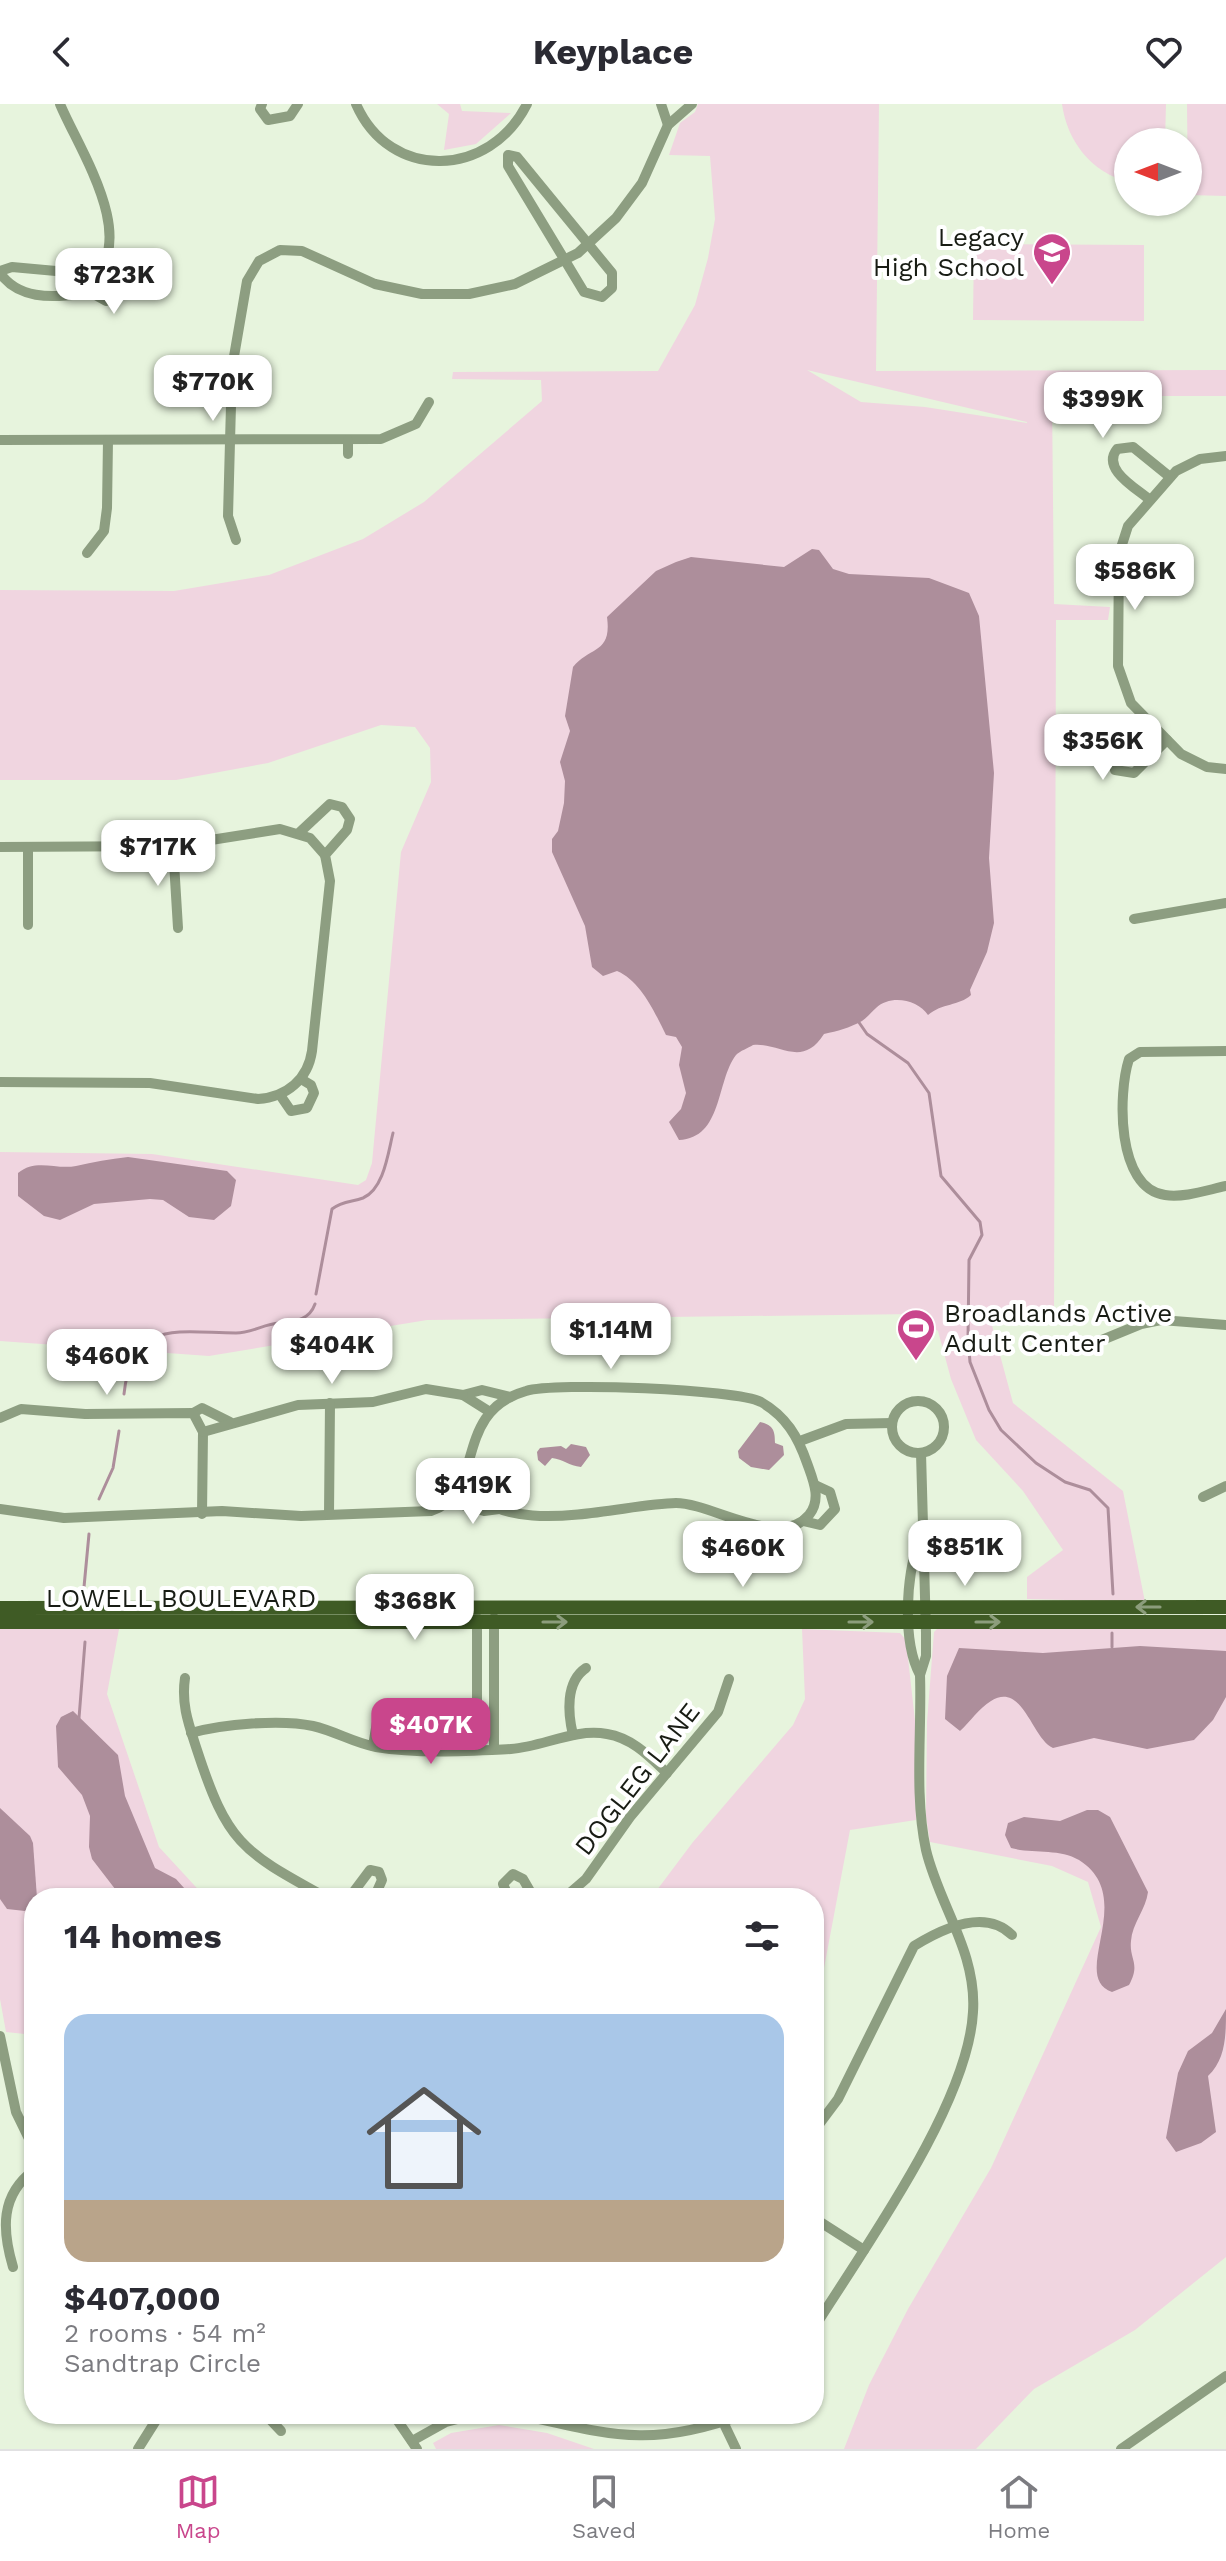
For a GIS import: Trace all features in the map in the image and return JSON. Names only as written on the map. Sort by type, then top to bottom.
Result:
[{"type":"main road","name":"LOWELL BOULEVARD","points":[[917,1615],[1226,1607]]},
{"type":"main road","name":"LOWELL BOULEVARD","points":[[0,1608],[477,1615],[917,1615],[1226,1622]]},
{"type":"main road","name":"LOWELL BOULEVARD","points":[[0,1622],[477,1615]]},
{"type":"street","points":[[60,104],[84,147],[101,194],[108,246],[103,265],[89,282],[80,294],[59,297],[30,294],[9,286],[0,272],[12,267],[78,273],[89,282],[97,296],[106,301],[119,297],[124,286],[121,274],[103,265]]},
{"type":"street","points":[[262,104],[260,109],[268,120],[290,116],[298,104]]},
{"type":"street","points":[[356,104],[379,137],[413,157],[459,160],[500,141],[527,104]]},
{"type":"street","points":[[661,104],[668,125]]},
{"type":"street","points":[[236,540],[228,516],[232,368],[247,281],[255,257],[291,249],[375,284],[445,295],[515,284],[564,262],[589,245],[631,199],[668,125],[692,104]]},
{"type":"street","points":[[500,141],[508,155],[508,166],[564,262],[584,292],[602,297],[612,288],[612,273],[517,157],[508,155]]},
{"type":"street","points":[[531,204],[546,193]]},
{"type":"street","points":[[0,440],[381,439],[406,431],[416,424],[429,402]]},
{"type":"street","points":[[87,553],[104,531],[108,440]]},
{"type":"street","points":[[348,440],[348,454]]},
{"type":"street","points":[[1150,500],[1113,468],[1112,458],[1117,449],[1133,447],[1170,477]]},
{"type":"street","points":[[1226,456],[1200,459],[1170,477],[1128,526],[1119,554],[1118,666],[1124,691],[1167,740],[1194,762],[1226,769]]},
{"type":"street","points":[[1145,718],[1111,753],[1115,770],[1124,774],[1134,773],[1167,740]]},
{"type":"street","points":[[300,832],[323,808],[330,804],[342,807],[348,813],[350,824],[325,855]]},
{"type":"street","points":[[0,847],[173,846],[280,829],[300,832],[319,845],[325,855],[330,881],[312,1051],[301,1079],[280,1095],[251,1098],[150,1083],[0,1082]]},
{"type":"street","points":[[173,846],[178,928]]},
{"type":"street","points":[[28,847],[28,925]]},
{"type":"street","points":[[1134,919],[1226,903]]},
{"type":"street","points":[[1226,1051],[1140,1052],[1129,1059],[1125,1074],[1124,1132],[1127,1158],[1153,1191],[1177,1195],[1226,1186]]},
{"type":"street","points":[[280,1095],[291,1111],[307,1108],[314,1093],[301,1079]]},
{"type":"street","points":[[1080,1349],[1141,1324],[1161,1320],[1226,1325]]},
{"type":"street","points":[[451,1502],[463,1481],[475,1436],[490,1412],[510,1397],[547,1387],[724,1392],[767,1406],[800,1441],[815,1485],[813,1509],[803,1521]]},
{"type":"street","points":[[203,1432],[298,1405],[373,1402],[426,1389],[463,1395],[490,1412]]},
{"type":"street","points":[[463,1395],[482,1390],[510,1397]]},
{"type":"street","points":[[921,1401],[936,1407],[944,1421],[942,1438],[937,1446],[921,1453],[899,1445],[892,1423],[906,1404],[921,1401]]},
{"type":"street","points":[[329,1514],[330,1403]]},
{"type":"street","points":[[0,1418],[21,1409],[85,1414],[193,1413],[202,1408],[230,1422]]},
{"type":"street","points":[[193,1413],[203,1432],[202,1514]]},
{"type":"street","points":[[800,1441],[846,1424],[892,1423]]},
{"type":"street","points":[[824,2312],[930,2138],[967,2049],[973,1993],[967,1959],[924,1838],[920,1675],[911,1658],[917,1615],[921,1535],[921,1453]]},
{"type":"street","points":[[463,1481],[473,1493],[499,1509],[518,1515],[592,1514],[673,1503],[704,1507],[765,1527],[803,1521],[820,1525],[835,1509],[830,1492],[815,1485]]},
{"type":"street","points":[[1203,1497],[1226,1486]]},
{"type":"street","points":[[0,1509],[64,1518],[222,1511],[417,1513],[451,1502],[484,1511],[499,1509]]},
{"type":"street","points":[[477,1615],[477,1748]]},
{"type":"street","points":[[494,1615],[494,1748]]},
{"type":"street","points":[[573,1735],[569,1705],[573,1686],[586,1668]]},
{"type":"street","points":[[185,1678],[181,1700],[217,1809],[231,1832],[257,1858],[310,1888]]},
{"type":"street","name":"DOGLEG LANE","points":[[576,1888],[586,1879],[630,1817],[718,1712],[729,1679]]},
{"type":"street","points":[[373,1746],[377,1722],[387,1715],[398,1723],[399,1748]]},
{"type":"street","points":[[191,1733],[210,1728],[295,1724],[312,1726],[373,1746],[513,1749],[593,1732],[620,1737],[640,1748],[667,1773]]},
{"type":"street","points":[[356,1888],[370,1870],[379,1872],[382,1880],[378,1888]]},
{"type":"street","points":[[505,1888],[503,1884],[513,1874],[523,1879],[528,1888]]},
{"type":"street","points":[[824,2118],[838,2099],[905,1950],[956,1928],[988,1920],[1000,1923],[1012,1935]]},
{"type":"street","points":[[0,2036],[16,2112],[24,2128]]},
{"type":"street","points":[[13,2267],[3,2232],[5,2213],[13,2191],[24,2180]]},
{"type":"street","points":[[824,2224],[864,2250]]},
{"type":"street","points":[[1121,2449],[1226,2376]]},
{"type":"street","points":[[138,2449],[154,2424]]},
{"type":"street","points":[[274,2424],[281,2431]]},
{"type":"street","points":[[400,2424],[414,2445],[443,2424]]},
{"type":"street","points":[[567,2424],[637,2444],[680,2442],[728,2424]]},
{"type":"street","points":[[725,2426],[736,2449]]},
{"type":"shaded area","points":[[437,104],[460,104],[462,111],[511,113],[476,144],[444,150],[449,114]]},
{"type":"shaded area","points":[[698,104],[879,104],[876,371],[1226,370],[1226,396],[1052,396],[1054,604],[1110,607],[1108,620],[1056,620],[1054,1317],[990,1318],[1013,1403],[1123,1491],[1145,1602],[1027,1599],[1027,1577],[1063,1550],[1023,1491],[976,1440],[951,1379],[938,1331],[916,1314],[427,1320],[209,1356],[0,1341],[0,1152],[152,1154],[358,1185],[366,1180],[372,1163],[401,852],[431,782],[430,748],[415,727],[381,725],[268,763],[176,780],[0,780],[0,590],[174,591],[269,575],[363,539],[424,502],[542,401],[541,380],[452,379],[453,372],[658,371],[695,305],[715,219],[710,156],[669,155],[680,123],[695,112]],"holes":[[[807,370],[1027,422],[925,407],[861,402]]]},
{"type":"shaded area","points":[[1062,104],[1166,104],[1165,128],[1114,128],[1114,176],[1092,163],[1083,153],[1065,118]]},
{"type":"shaded area","points":[[1187,104],[1226,104],[1226,196],[1202,195],[1202,128],[1187,128]]},
{"type":"shaded area","points":[[974,244],[1144,245],[1144,321],[973,320]]},
{"type":"shaded area","points":[[812,549],[819,550],[833,569],[849,574],[929,578],[969,593],[979,616],[994,773],[989,858],[994,923],[987,952],[970,990],[971,995],[966,999],[928,1015],[911,1003],[889,1001],[862,1021],[824,1034],[816,1044],[799,1052],[753,1045],[736,1055],[704,1130],[693,1137],[679,1140],[669,1122],[681,1109],[686,1093],[679,1065],[682,1047],[676,1037],[666,1035],[646,998],[633,982],[617,971],[603,976],[592,967],[585,926],[552,852],[552,839],[558,831],[564,803],[565,781],[560,762],[570,731],[565,716],[573,667],[603,644],[608,629],[607,617],[656,571],[691,557],[784,567]]},
{"type":"shaded area","points":[[128,1157],[227,1171],[236,1180],[231,1206],[214,1220],[189,1217],[163,1200],[150,1199],[94,1204],[60,1220],[44,1216],[18,1196],[18,1173],[32,1166],[69,1167]]},
{"type":"shaded area","points":[[760,1422],[774,1431],[775,1443],[783,1446],[784,1455],[769,1470],[751,1467],[739,1458],[738,1451]]},
{"type":"shaded area","points":[[571,1444],[586,1447],[590,1455],[581,1467],[552,1458],[545,1466],[538,1460],[540,1448],[561,1446],[566,1449]]},
{"type":"shaded area","points":[[1226,1627],[1226,2257],[1135,2330],[1034,2389],[976,2449],[844,2449],[869,2385],[908,2309],[991,2168],[1101,1927],[1088,1882],[1052,1866],[930,1842],[926,1816],[927,1722],[934,1632],[937,1629]]},
{"type":"shaded area","points":[[0,1629],[119,1629],[107,1694],[159,1847],[197,1888],[24,1888],[24,2034],[6,2032],[0,1999]]},
{"type":"shaded area","points":[[802,1629],[900,1633],[906,1640],[915,1721],[916,1820],[850,1830],[824,1968],[824,1888],[658,1888],[693,1842],[793,1725],[805,1699]]},
{"type":"shaded area","points":[[1140,1646],[1226,1651],[1226,1697],[1213,1720],[1194,1740],[1147,1749],[1094,1738],[1053,1748],[1019,1705],[1002,1697],[987,1704],[960,1731],[945,1719],[947,1676],[959,1648],[1043,1653]]},
{"type":"shaded area","points":[[73,1711],[118,1755],[125,1796],[155,1868],[176,1879],[184,1888],[114,1888],[92,1859],[89,1847],[90,1816],[82,1795],[58,1767],[56,1726],[61,1717]]},
{"type":"shaded area","points":[[0,1808],[30,1836],[36,1888],[24,1888],[24,1911],[7,1909],[0,1899]]},
{"type":"shaded area","points":[[1087,1810],[1098,1810],[1110,1817],[1148,1892],[1132,1935],[1132,1978],[1129,1985],[1112,1992],[1100,1983],[1097,1970],[1104,1914],[1103,1894],[1096,1876],[1071,1856],[1011,1848],[1005,1835],[1008,1823],[1024,1817],[1060,1821]]},
{"type":"shaded area","points":[[1226,2009],[1222,2054],[1208,2076],[1216,2132],[1201,2143],[1176,2152],[1166,2138],[1178,2073],[1188,2051],[1212,2033]]},
{"type":"shaded area","points":[[499,2425],[547,2433],[594,2449],[436,2449],[433,2443],[451,2433]]},
{"type":"waterway","points":[[858,1021],[867,1034],[908,1063],[929,1093],[941,1176],[980,1222],[982,1235],[969,1260],[968,1339],[970,1362],[989,1410],[1001,1430],[1036,1463],[1065,1482],[1090,1490],[1108,1508],[1113,1594]]},
{"type":"waterway","points":[[316,1294],[332,1209],[363,1198],[376,1187],[384,1170],[393,1133]]},
{"type":"waterway","points":[[124,1394],[137,1352],[148,1341],[178,1332],[247,1332],[300,1319],[309,1314],[315,1304]]},
{"type":"waterway","points":[[99,1499],[113,1468],[119,1431]]},
{"type":"waterway","points":[[84,1587],[89,1534]]},
{"type":"waterway","points":[[1112,1633],[1112,1647]]},
{"type":"waterway","points":[[79,1718],[85,1642]]},
{"type":"place","name":"Legacy High School","points":[[1052,286]]},
{"type":"place","name":"Broadlands Active Adult Center","points":[[916,1362]]}]
